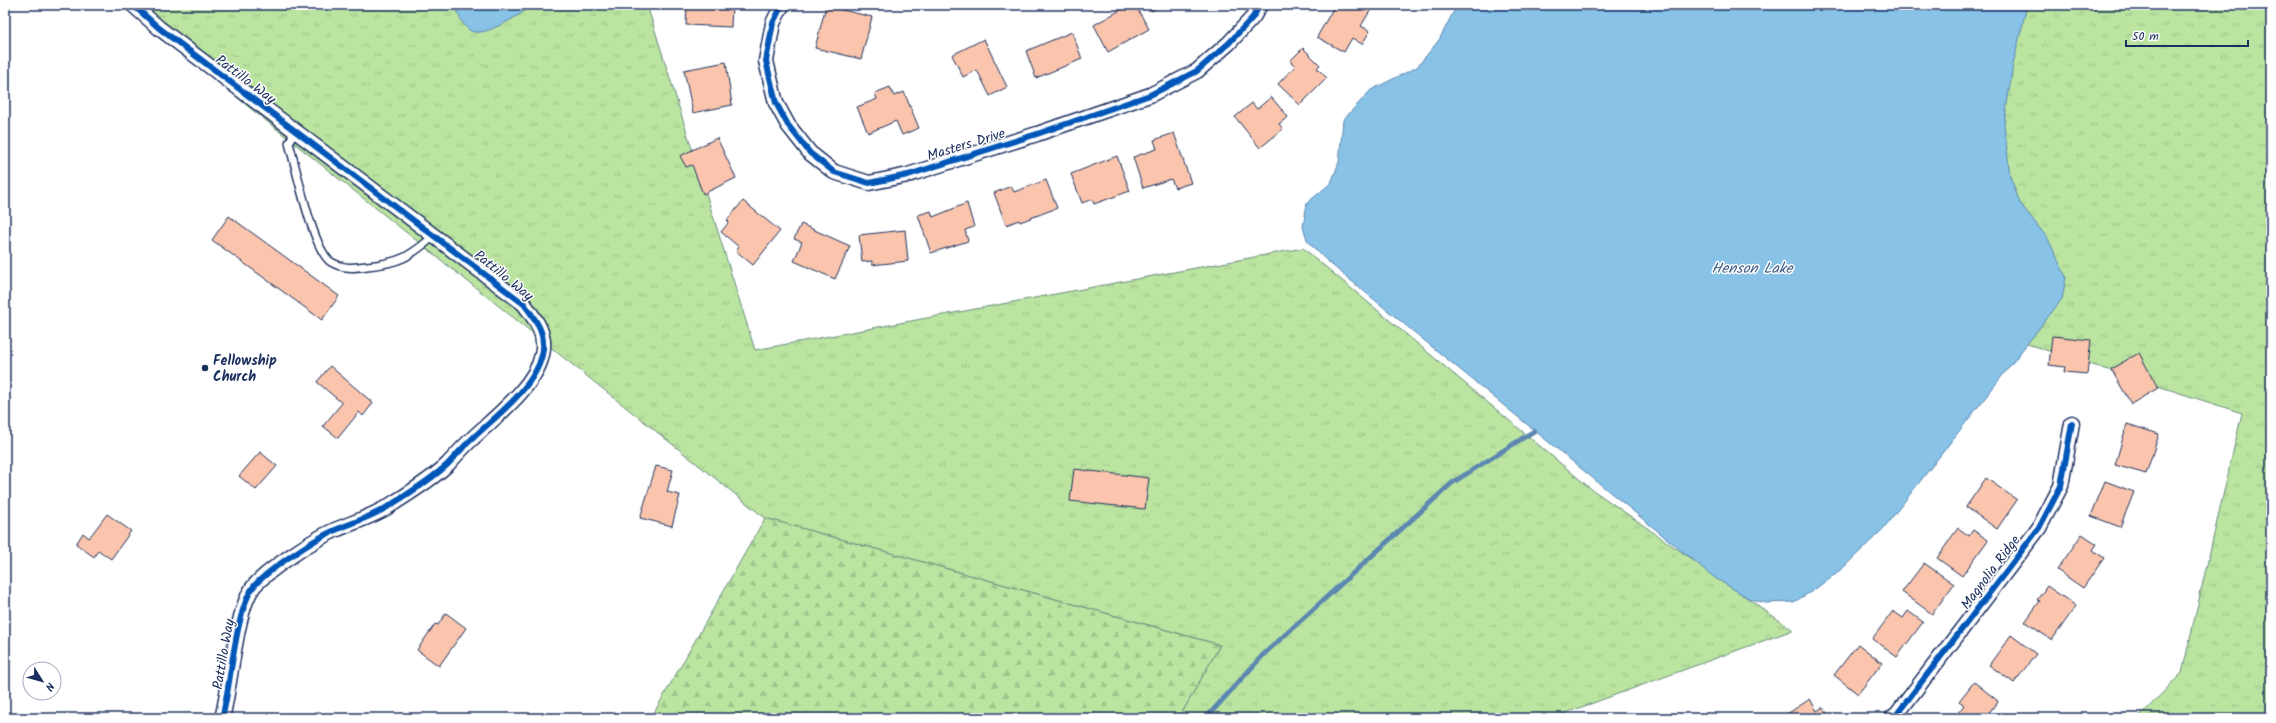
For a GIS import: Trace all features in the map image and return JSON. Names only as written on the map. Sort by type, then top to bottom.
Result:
[{"type":"street","name":"Pattillo Way","points":[[133,5],[160,28],[524,304],[538,321],[544,338],[542,356],[535,372],[505,410],[429,479],[387,507],[331,532],[274,568],[253,587],[244,606],[235,646],[228,698],[222,718]]},
{"type":"street","name":"Masters Drive","points":[[782,5],[773,23],[766,62],[776,103],[788,125],[810,152],[834,172],[868,183],[908,175],[1037,134],[1150,95],[1197,71],[1229,44],[1253,17],[1260,5]]},
{"type":"street","name":"Magnolia Ridge","points":[[1892,718],[1897,714],[2039,528],[2061,486],[2072,424]]},
{"type":"lane","points":[[295,131],[289,143],[313,232],[322,253],[330,262],[347,269],[387,264],[411,256],[434,236]]},
{"type":"green space","points":[[125,5],[647,5],[755,350],[1303,248],[1590,488],[1793,630],[1552,718],[1179,718],[1220,645],[765,518],[250,108]]},
{"type":"green space","points":[[2010,5],[2271,5],[2271,718],[2138,718],[2182,673],[2242,413],[2021,342],[1992,137]]},
{"type":"green space","points":[[765,518],[1220,645],[1179,718],[651,718]]},
{"type":"water","points":[[455,5],[533,5],[503,24],[489,30],[476,32],[471,31],[465,26]]},
{"type":"water","name":"Henson Lake","points":[[1457,5],[2027,5],[2013,65],[2004,124],[2010,176],[2020,203],[2048,239],[2066,277],[2062,299],[1883,529],[1844,567],[1814,590],[1794,602],[1766,603],[1750,599],[1715,578],[1327,261],[1308,242],[1303,227],[1307,203],[1331,183],[1339,162],[1343,120],[1371,90],[1417,67],[1439,40]]},
{"type":"building","points":[[687,5],[732,5],[731,27],[686,25]]},
{"type":"building","points":[[1129,5],[1135,5],[1149,29],[1108,52],[1094,25]]},
{"type":"building","points":[[1148,5],[1160,5],[1152,11]]},
{"type":"building","points":[[1335,5],[1373,6],[1361,26],[1370,31],[1362,44],[1352,38],[1344,52],[1317,37]]},
{"type":"building","points":[[826,6],[872,17],[861,59],[815,48]]},
{"type":"building","points":[[1072,32],[1082,59],[1036,78],[1026,51]]},
{"type":"building","points":[[984,39],[1007,87],[990,96],[977,70],[963,77],[952,55]]},
{"type":"building","points":[[1303,48],[1320,65],[1317,68],[1327,78],[1300,105],[1278,84],[1295,66],[1290,61]]},
{"type":"building","points":[[726,62],[732,105],[693,113],[684,70]]},
{"type":"building","points":[[890,87],[894,96],[904,92],[919,128],[902,135],[896,121],[868,133],[857,107],[877,99],[875,93]]},
{"type":"building","points":[[1271,97],[1288,117],[1279,124],[1283,129],[1260,148],[1235,117],[1252,103],[1257,109]]},
{"type":"building","points":[[1174,133],[1191,183],[1175,188],[1171,179],[1143,188],[1133,157],[1157,149],[1154,140]]},
{"type":"building","points":[[717,138],[736,178],[703,194],[692,165],[686,167],[680,156]]},
{"type":"building","points":[[1117,156],[1130,191],[1094,204],[1092,199],[1082,203],[1071,174]]},
{"type":"building","points":[[1046,180],[1057,208],[1020,222],[1019,220],[1006,225],[994,193],[1011,186],[1014,192]]},
{"type":"building","points":[[743,201],[780,231],[753,265],[736,251],[739,247],[721,232],[729,222],[727,220]]},
{"type":"building","points":[[967,203],[974,227],[965,230],[968,241],[931,253],[918,215],[931,211],[933,217]]},
{"type":"building","points":[[229,216],[339,296],[322,320],[212,240]]},
{"type":"building","points":[[801,224],[850,246],[835,279],[794,261],[802,242],[794,239]]},
{"type":"building","points":[[905,230],[908,261],[872,265],[872,261],[862,262],[859,235]]},
{"type":"building","points":[[2052,336],[2091,340],[2087,374],[2064,372],[2065,367],[2049,365]]},
{"type":"building","points":[[2139,353],[2158,388],[2131,404],[2111,369]]},
{"type":"building","points":[[330,366],[373,403],[363,416],[359,412],[338,438],[323,426],[342,403],[317,382]]},
{"type":"building","points":[[2127,424],[2159,434],[2146,474],[2115,465]]},
{"type":"building","points":[[260,452],[277,466],[256,490],[239,476]]},
{"type":"building","points":[[656,466],[673,470],[667,492],[680,495],[672,526],[640,518]]},
{"type":"building","points":[[1074,469],[1149,478],[1145,509],[1070,501]]},
{"type":"building","points":[[1986,478],[2017,500],[1997,529],[1966,507]]},
{"type":"building","points":[[2105,481],[2134,492],[2120,527],[2091,516]]},
{"type":"building","points":[[107,514],[131,531],[111,559],[98,550],[94,557],[76,544],[83,533],[89,538]]},
{"type":"building","points":[[1958,528],[1969,536],[1973,530],[1988,540],[1962,576],[1937,558]]},
{"type":"building","points":[[2082,534],[2097,544],[2093,550],[2104,558],[2083,588],[2057,570]]},
{"type":"building","points":[[1924,563],[1954,584],[1932,614],[1902,592]]},
{"type":"building","points":[[2047,586],[2076,606],[2052,640],[2025,622],[2040,601],[2037,600]]},
{"type":"building","points":[[1893,611],[1903,618],[1908,611],[1923,622],[1897,657],[1872,639]]},
{"type":"building","points":[[446,613],[466,628],[439,666],[417,650],[435,624],[438,625]]},
{"type":"building","points":[[2011,635],[2036,654],[2014,683],[1989,665]]},
{"type":"building","points":[[1858,644],[1882,663],[1858,694],[1834,675]]},
{"type":"building","points":[[1974,682],[1998,701],[1985,718],[1958,718],[1956,716],[1964,705],[1959,701]]},
{"type":"building","points":[[1810,699],[1817,711],[1823,707],[1830,718],[1781,718]]},
{"type":"waterway","points":[[1206,718],[1264,654],[1452,483],[1534,431]]},
{"type":"cycle path","points":[[133,5],[159,28],[524,304],[533,316],[542,334],[543,340],[542,355],[538,367],[523,390],[503,411],[434,476],[382,510],[369,517],[333,531],[314,541],[269,572],[254,586],[242,612],[222,718]]},
{"type":"cycle path","points":[[782,5],[773,23],[766,61],[776,103],[788,125],[810,153],[834,172],[869,183],[908,175],[1037,134],[1150,95],[1197,71],[1229,43],[1253,17],[1260,5]]},
{"type":"cycle path","points":[[1892,718],[1897,714],[2039,528],[2061,486],[2072,423]]},
{"type":"place","name":"Fellowship Church","points":[[205,368]]}]
